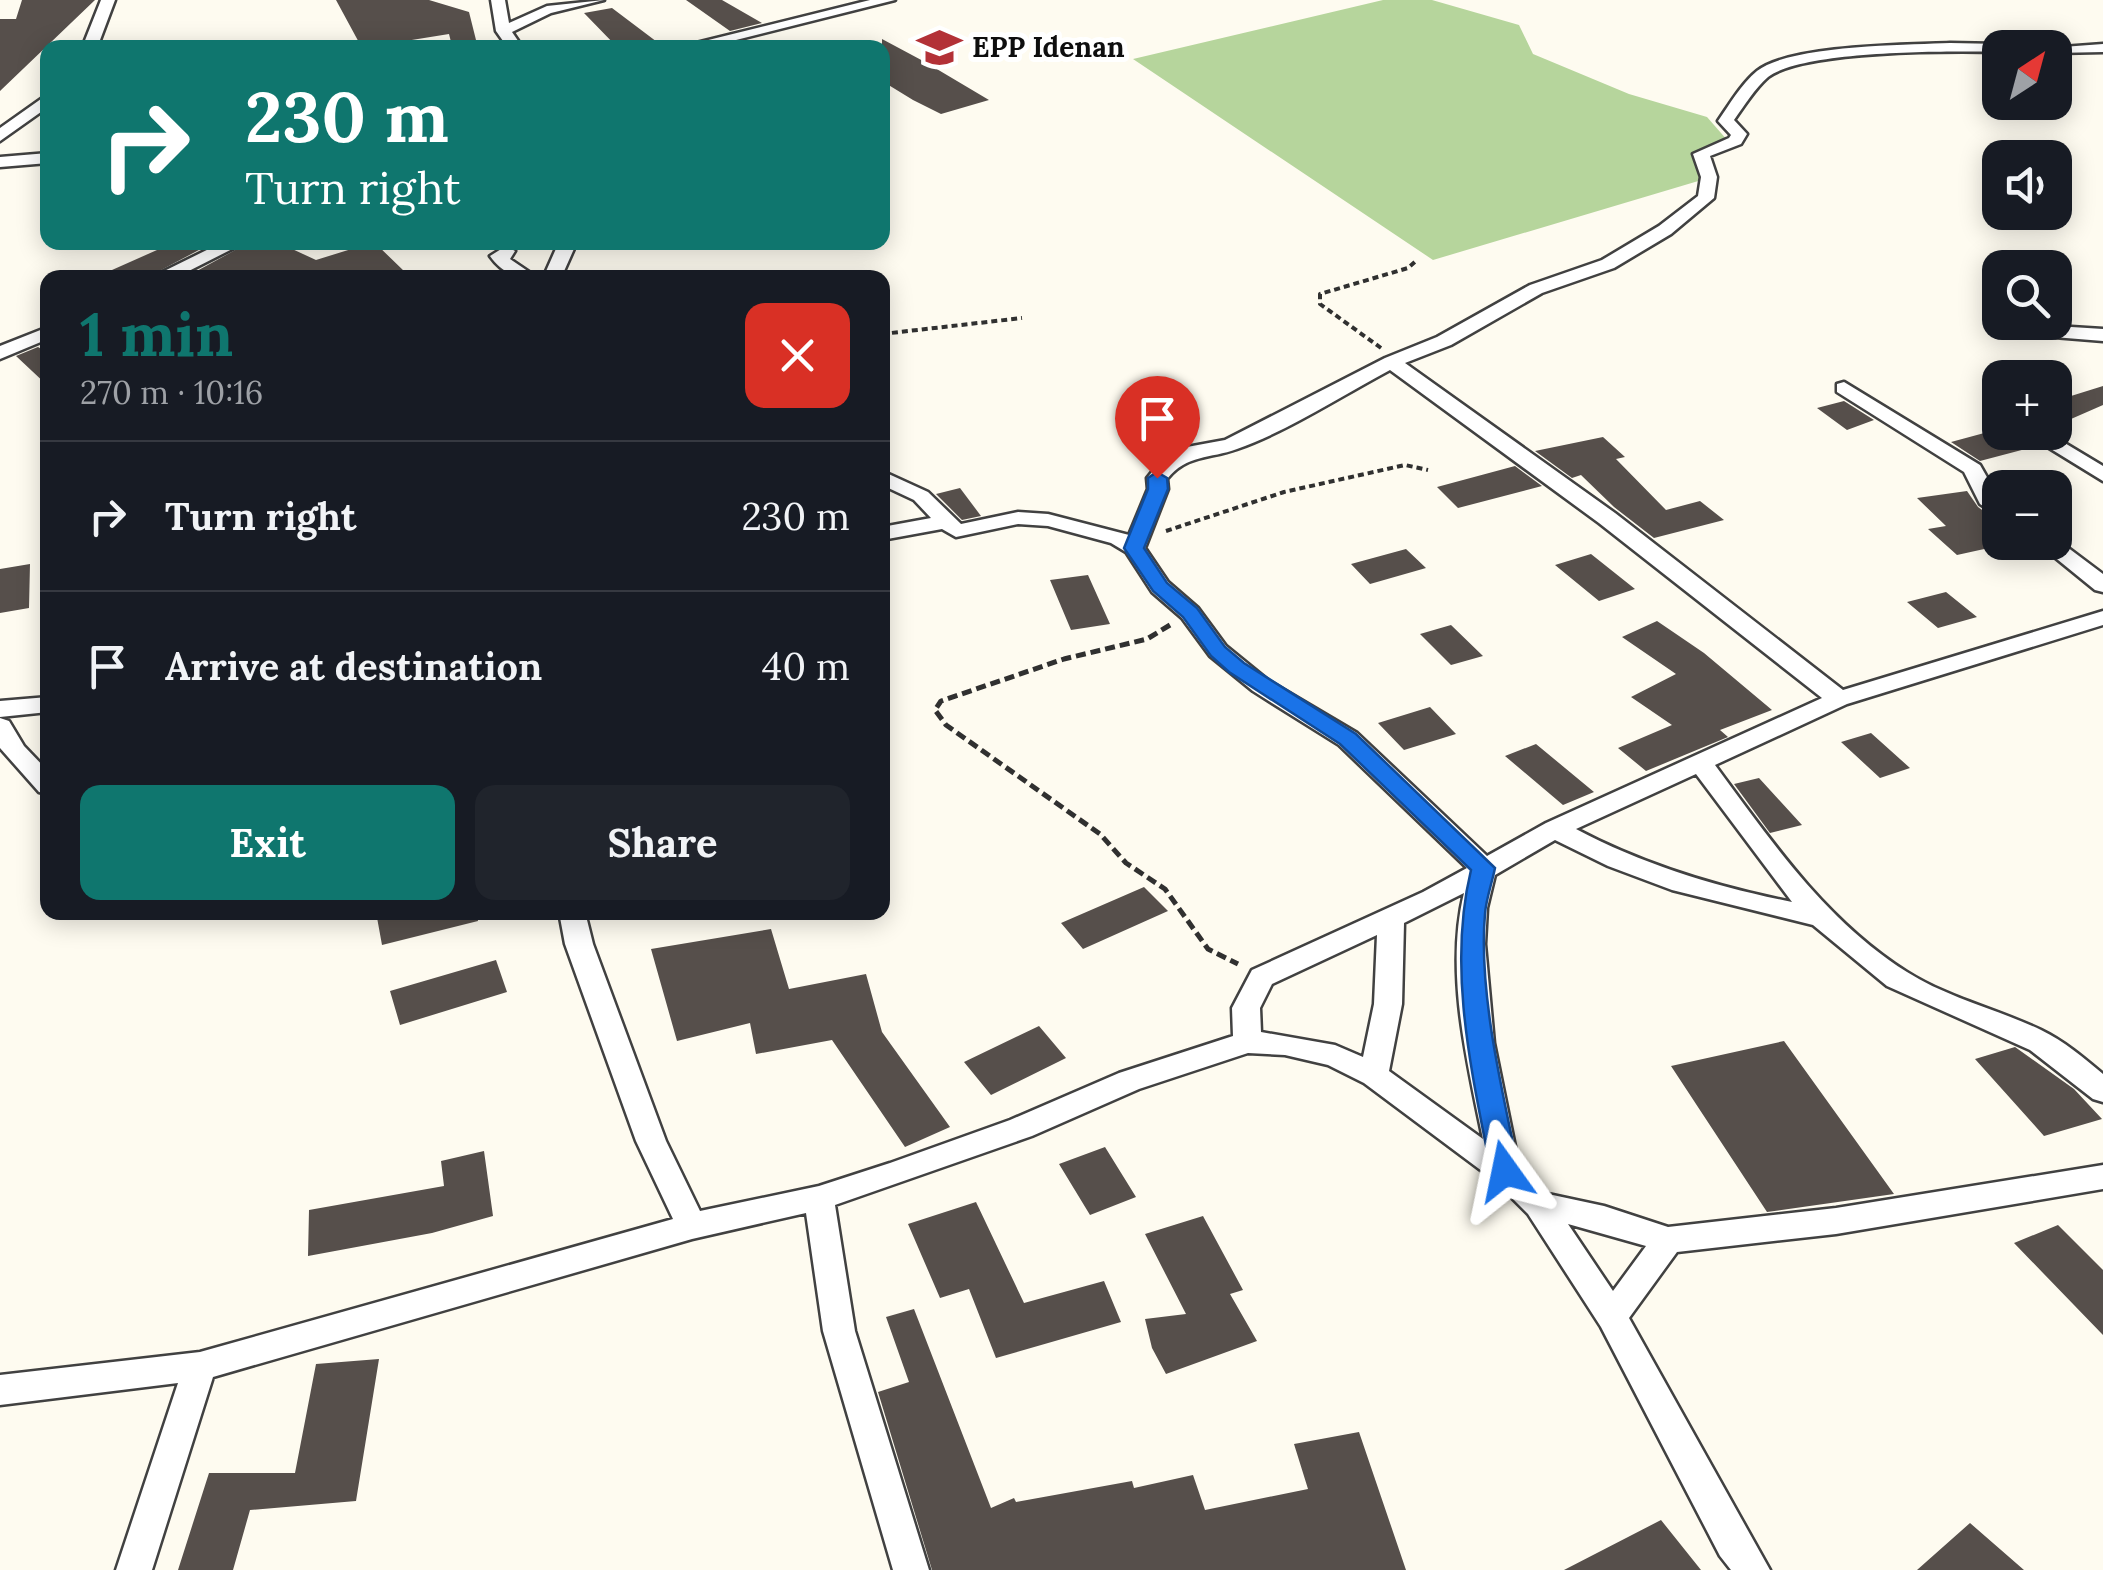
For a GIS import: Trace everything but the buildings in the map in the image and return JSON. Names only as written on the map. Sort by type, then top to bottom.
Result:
[{"type":"street","points":[[91,40],[108,0]]},
{"type":"street","points":[[510,40],[503,31],[497,0],[547,10]]},
{"type":"street","points":[[503,31],[547,10],[597,0]]},
{"type":"street","points":[[710,40],[823,7],[888,0]]},
{"type":"street","points":[[1136,540],[1158,489],[1157,478],[1171,461],[1194,451],[1230,445],[1392,362],[1444,341],[1536,289],[1608,264],[1664,230],[1706,198],[1710,177],[1701,154],[1735,141],[1739,134],[1726,120],[1764,73],[1854,53],[1982,47]]},
{"type":"street","points":[[2072,49],[2103,48]]},
{"type":"street","points":[[0,136],[40,104]]},
{"type":"street","points":[[0,162],[40,159]]},
{"type":"street","points":[[176,270],[220,250]]},
{"type":"street","points":[[506,252],[499,256],[516,270]]},
{"type":"street","points":[[2072,333],[2103,335]]},
{"type":"street","points":[[0,354],[40,336]]},
{"type":"street","points":[[1392,362],[1418,385],[1607,518],[1838,699]]},
{"type":"street","points":[[1844,388],[1973,470],[1982,489]]},
{"type":"street","points":[[2065,450],[2103,475]]},
{"type":"street","points":[[890,482],[921,496],[956,532],[1018,518],[1048,520],[1136,540]]},
{"type":"street","points":[[890,532],[943,522]]},
{"type":"street","points":[[1136,540],[1160,587],[1190,613],[1236,668],[1348,739],[1484,868]]},
{"type":"street","points":[[2070,560],[2103,585]]},
{"type":"street","points":[[1247,1042],[1246,1008],[1262,977],[1432,899],[1555,829],[1838,699],[2103,618]]},
{"type":"street","points":[[0,709],[40,705]]},
{"type":"street","points":[[0,726],[14,751],[40,778]]},
{"type":"street","points":[[1698,762],[1816,916],[1896,978],[1956,1010],[2031,1037],[2062,1056],[2103,1091]]},
{"type":"street","points":[[1555,829],[1586,847],[1683,888],[1816,916]]},
{"type":"street","points":[[1484,868],[1473,914],[1476,990],[1484,1068],[1505,1171]]},
{"type":"street","points":[[1374,1074],[1388,1004],[1391,916]]},
{"type":"street","points":[[574,920],[651,1142],[692,1226]]},
{"type":"street","points":[[0,1390],[200,1366],[692,1226],[819,1198],[1021,1128],[1129,1081],[1247,1042],[1285,1044],[1335,1056],[1374,1074],[1505,1171],[1539,1205],[1612,1317],[1733,1544],[1752,1570]]},
{"type":"street","points":[[1539,1205],[1604,1219],[1668,1240],[1836,1222],[2103,1177]]},
{"type":"street","points":[[819,1198],[839,1331],[911,1570]]},
{"type":"street","points":[[1612,1317],[1668,1240]]},
{"type":"street","points":[[134,1570],[200,1366]]},
{"type":"path","points":[[1392,362],[1374,340],[1320,304],[1320,294],[1408,268],[1418,260]]},
{"type":"path","points":[[890,333],[1022,318]]},
{"type":"path","points":[[1136,540],[1267,497],[1406,465],[1428,470]]},
{"type":"path","points":[[1190,613],[1146,639],[1064,659],[941,701],[934,710],[946,724],[1100,834],[1126,863],[1165,889],[1208,949],[1262,977]]},
{"type":"green space","points":[[1383,0],[1432,0],[1519,25],[1533,54],[1629,94],[1707,117],[1728,141],[1696,152],[1705,179],[1433,260],[1133,59]]},
{"type":"place","name":"EPP Idenan","points":[[939,47]]},
{"type":"route","points":[[1157,478],[1158,489],[1134,548],[1160,587],[1190,613],[1236,668],[1348,739],[1484,868],[1473,914],[1476,990],[1484,1068],[1505,1171]]}]
